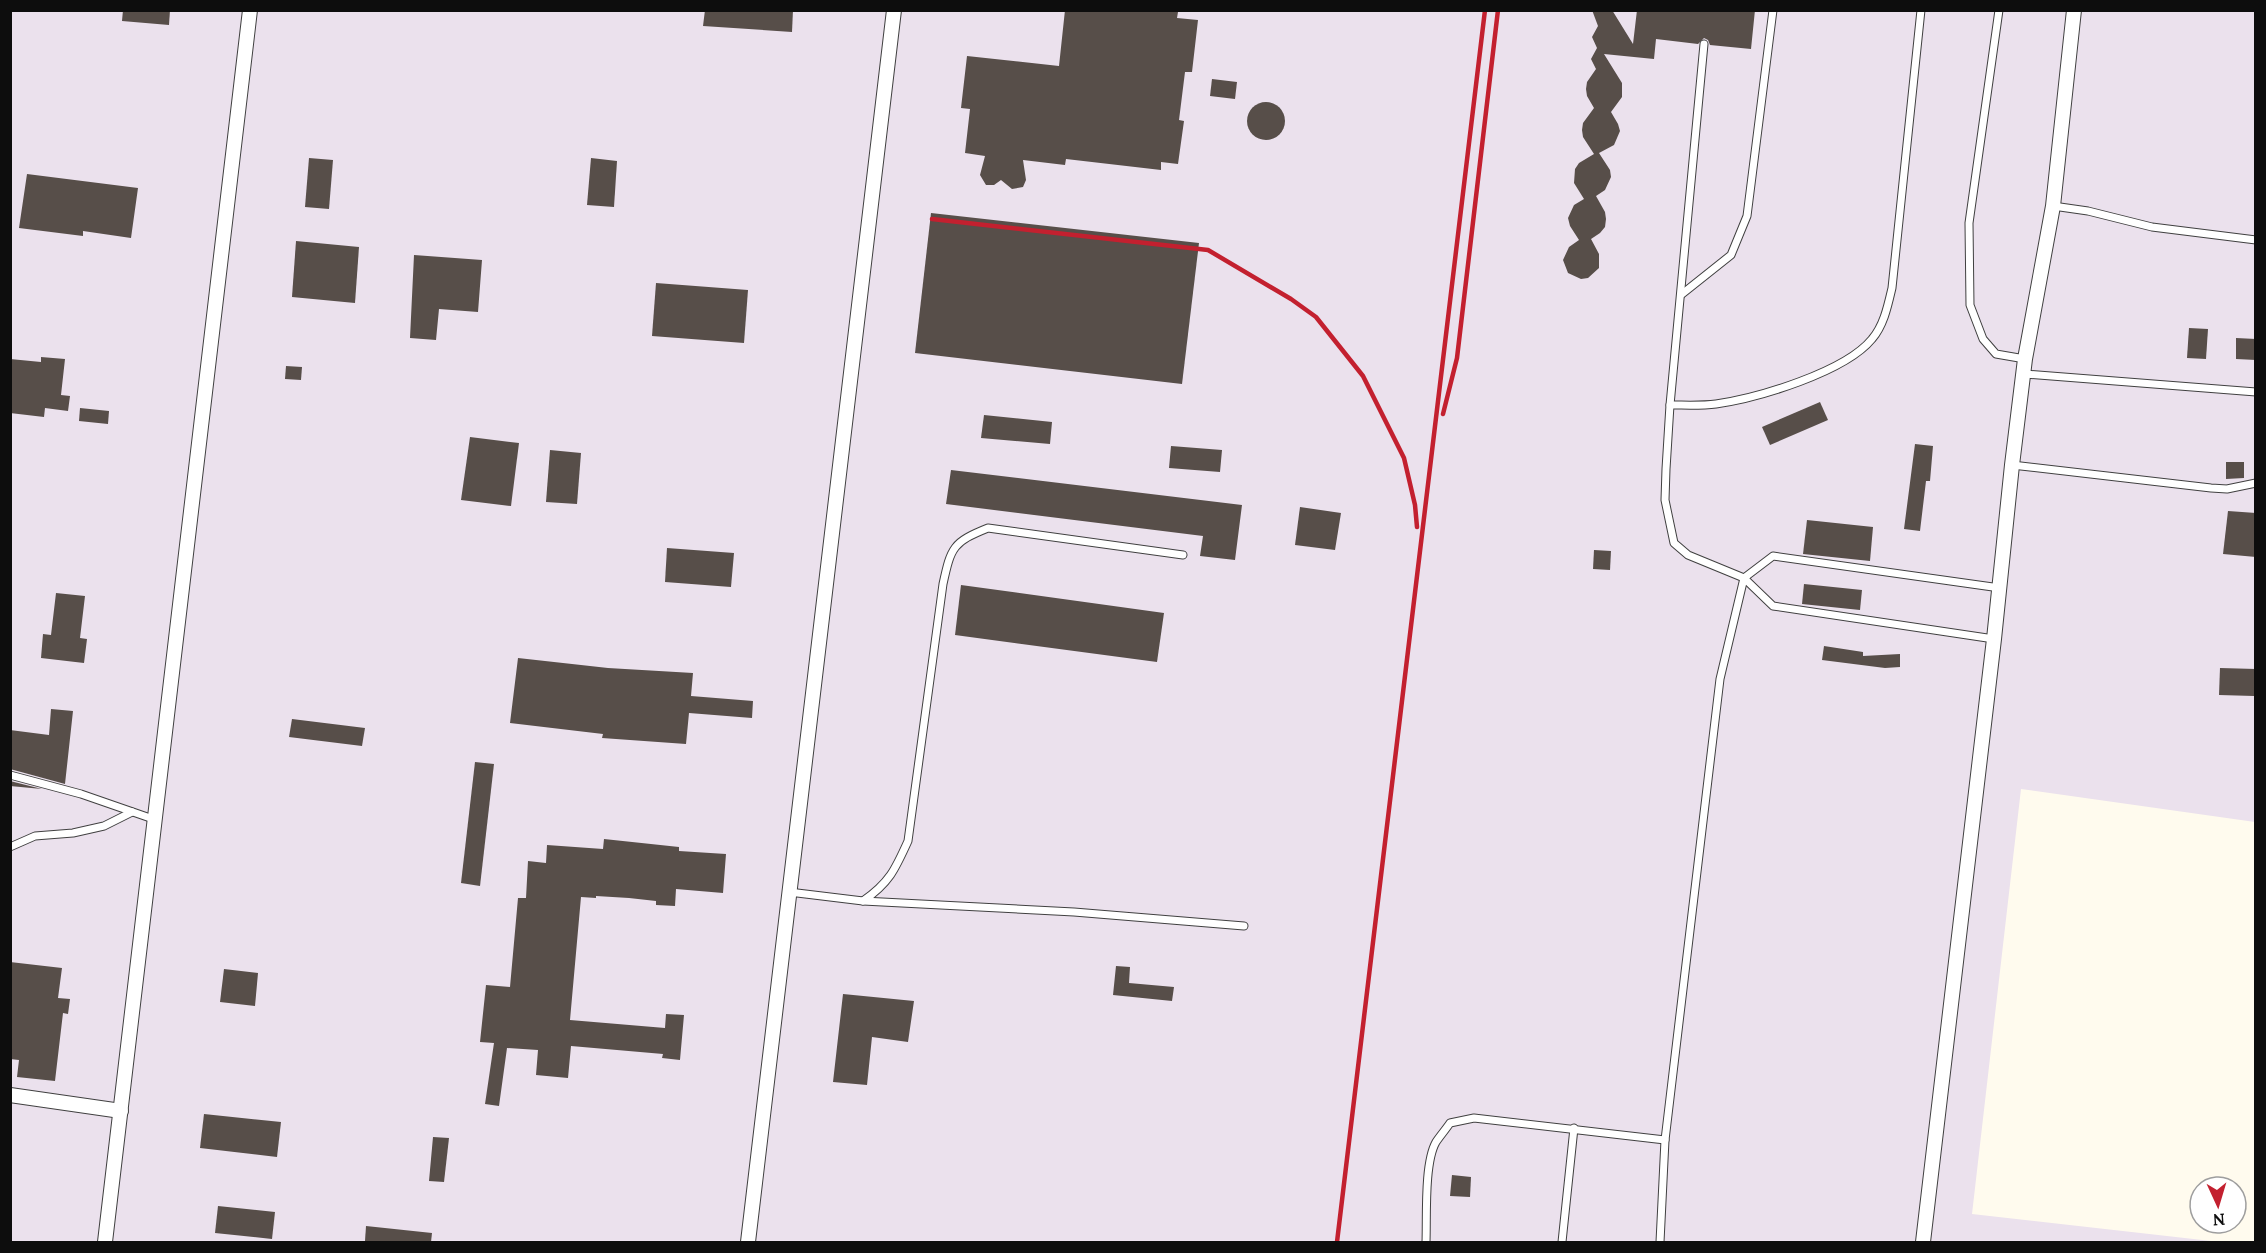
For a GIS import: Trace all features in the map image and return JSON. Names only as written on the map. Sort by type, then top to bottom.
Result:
[{"type":"street","points":[[105,1242],[250,10]]},
{"type":"street","points":[[748,1242],[894,10]]},
{"type":"street","points":[[1923,1242],[2000,588],[2012,465],[2025,374],[2025,359],[2053,206],[2074,10]]},
{"type":"street","points":[[10,1095],[120,1111]]},
{"type":"lane","points":[[1682,294],[1731,255],[1747,216],[1773,10]]},
{"type":"lane","points":[[1670,405],[1715,404],[1788,386],[1831,368],[1854,354],[1872,339],[1885,315],[1892,288],[1921,10]]},
{"type":"lane","points":[[1999,10],[1968,223],[1970,305],[1983,339],[1996,354],[2025,359]]},
{"type":"lane","points":[[1704,44],[1670,405],[1665,500],[1674,543],[1688,555],[1744,578],[1773,606],[1994,639]]},
{"type":"lane","points":[[2053,206],[2088,211],[2152,227],[2256,240]]},
{"type":"lane","points":[[2025,374],[2256,392]]},
{"type":"lane","points":[[2012,465],[2211,488],[2227,489],[2256,483]]},
{"type":"lane","points":[[863,901],[882,888],[896,868],[908,841],[949,554],[967,536],[988,528],[1183,555]]},
{"type":"lane","points":[[1660,1242],[1665,1140],[1720,679],[1744,578],[1773,556],[2000,588]]},
{"type":"lane","points":[[10,775],[81,794],[156,820]]},
{"type":"lane","points":[[10,847],[35,836],[73,833],[104,826],[132,812]]},
{"type":"lane","points":[[789,892],[863,901],[1074,912],[1244,926]]},
{"type":"lane","points":[[1426,1242],[1427,1186],[1431,1162],[1435,1144],[1450,1123],[1474,1118],[1665,1140]]},
{"type":"lane","points":[[1562,1242],[1574,1128]]},
{"type":"shaded area","points":[[10,11],[2255,11],[2255,822],[2021,789],[1972,1214],[2220,1242],[11,1242]]},
{"type":"building","points":[[123,10],[170,10],[169,25],[122,21]]},
{"type":"building","points":[[705,10],[793,10],[792,32],[703,26]]},
{"type":"building","points":[[1065,10],[1167,10],[1178,12],[1177,18],[1198,20],[1192,72],[1185,72],[1179,120],[1184,121],[1178,164],[1161,162],[1161,170],[1066,159],[1065,165],[1023,160],[1026,180],[1023,187],[1012,189],[1001,180],[994,185],[986,185],[980,175],[985,156],[965,153],[970,109],[961,108],[967,56],[1059,66]]},
{"type":"building","points":[[1592,10],[1612,10],[1633,44],[1637,10],[1755,10],[1751,49],[1710,45],[1704,38],[1698,44],[1656,39],[1654,59],[1604,54],[1622,83],[1622,97],[1611,112],[1620,131],[1614,145],[1599,153],[1610,170],[1611,177],[1605,190],[1596,196],[1605,212],[1605,227],[1591,239],[1599,254],[1599,268],[1588,278],[1581,279],[1568,273],[1563,260],[1569,247],[1579,240],[1568,218],[1574,205],[1584,199],[1574,183],[1575,169],[1579,163],[1594,154],[1583,137],[1582,130],[1583,123],[1594,108],[1586,89],[1587,82],[1596,69],[1591,59],[1597,48],[1592,37],[1598,26]]},
{"type":"building","points":[[1212,79],[1237,82],[1235,99],[1210,96]]},
{"type":"building","points":[[1266,102],[1280,107],[1285,121],[1280,135],[1266,140],[1252,135],[1247,121],[1252,107]]},
{"type":"building","points":[[309,158],[333,160],[329,209],[305,207]]},
{"type":"building","points":[[591,158],[617,161],[614,207],[587,205]]},
{"type":"building","points":[[27,174],[138,188],[131,238],[83,231],[83,236],[19,228]]},
{"type":"building","points":[[931,213],[1199,243],[1182,384],[915,353]]},
{"type":"building","points":[[296,241],[359,247],[355,303],[292,297]]},
{"type":"building","points":[[414,255],[482,260],[478,312],[439,309],[436,340],[410,338]]},
{"type":"building","points":[[656,283],[748,290],[744,343],[652,336]]},
{"type":"building","points":[[2189,328],[2208,329],[2206,359],[2187,358]]},
{"type":"building","points":[[2236,338],[2256,339],[2256,360],[2236,359]]},
{"type":"building","points":[[41,357],[65,359],[61,395],[70,396],[68,411],[45,408],[44,417],[10,413],[10,359],[41,362]]},
{"type":"building","points":[[286,366],[302,367],[301,380],[285,379]]},
{"type":"building","points":[[1820,402],[1828,420],[1770,445],[1762,427]]},
{"type":"building","points":[[80,408],[109,411],[108,424],[79,421]]},
{"type":"building","points":[[984,415],[1052,422],[1050,444],[981,438]]},
{"type":"building","points":[[470,437],[519,443],[511,506],[461,500]]},
{"type":"building","points":[[1915,444],[1933,446],[1930,481],[1926,481],[1920,531],[1904,529]]},
{"type":"building","points":[[1171,446],[1222,450],[1220,472],[1169,468]]},
{"type":"building","points":[[550,450],[581,453],[577,504],[546,502]]},
{"type":"building","points":[[2226,462],[2244,462],[2244,478],[2226,479]]},
{"type":"building","points":[[951,470],[1242,505],[1235,560],[1200,556],[1203,536],[946,504]]},
{"type":"building","points":[[1300,507],[1341,513],[1335,550],[1295,545]]},
{"type":"building","points":[[2228,511],[2256,513],[2256,557],[2223,554]]},
{"type":"building","points":[[1807,520],[1873,527],[1870,561],[1803,554]]},
{"type":"building","points":[[667,548],[734,553],[731,587],[665,582]]},
{"type":"building","points":[[1594,550],[1611,551],[1610,570],[1593,569]]},
{"type":"building","points":[[1804,584],[1862,590],[1860,610],[1802,604]]},
{"type":"building","points":[[961,585],[1164,613],[1157,662],[955,635]]},
{"type":"building","points":[[56,593],[85,596],[80,638],[87,639],[84,663],[41,658],[43,634],[51,635]]},
{"type":"building","points":[[1824,646],[1863,652],[1863,656],[1900,654],[1900,667],[1885,668],[1822,660]]},
{"type":"building","points":[[518,658],[608,668],[693,673],[691,696],[753,701],[752,718],[689,713],[686,744],[602,738],[603,734],[510,723]]},
{"type":"building","points":[[2220,668],[2256,669],[2254,696],[2219,695]]},
{"type":"building","points":[[51,709],[73,711],[65,784],[10,769],[10,730],[49,735]]},
{"type":"building","points":[[292,719],[365,728],[362,746],[289,737]]},
{"type":"building","points":[[475,762],[494,764],[480,886],[461,883]]},
{"type":"building","points":[[10,781],[42,789],[10,786]]},
{"type":"building","points":[[604,839],[679,847],[679,851],[726,854],[723,893],[676,889],[675,906],[656,905],[656,901],[629,898],[581,897],[570,1020],[665,1028],[666,1014],[684,1015],[680,1060],[662,1058],[663,1054],[571,1046],[568,1078],[536,1075],[538,1050],[507,1048],[499,1106],[485,1104],[494,1043],[480,1042],[486,985],[510,987],[518,898],[526,898],[528,861],[546,863],[547,845],[603,849]]},
{"type":"building","points":[[10,962],[62,968],[58,998],[70,999],[68,1014],[63,1013],[55,1081],[17,1077],[19,1060],[10,1059]]},
{"type":"building","points":[[1116,966],[1130,967],[1129,983],[1174,987],[1172,1001],[1113,995]]},
{"type":"building","points":[[224,969],[258,973],[255,1006],[220,1002]]},
{"type":"building","points":[[843,994],[914,1001],[908,1042],[872,1037],[867,1085],[833,1082]]},
{"type":"building","points":[[204,1114],[281,1122],[277,1157],[200,1148]]},
{"type":"building","points":[[433,1137],[449,1138],[444,1182],[429,1181]]},
{"type":"building","points":[[1452,1175],[1471,1177],[1470,1197],[1450,1196]]},
{"type":"building","points":[[218,1206],[275,1212],[272,1239],[215,1233]]},
{"type":"building","points":[[366,1226],[432,1233],[431,1242],[365,1241]]},
{"type":"railway","points":[[1337,1242],[1485,10]]},
{"type":"railway","points":[[1443,414],[1457,358],[1498,10]]},
{"type":"railway","points":[[932,219],[1208,250],[1291,299],[1316,317],[1363,376],[1404,458],[1415,505],[1417,527]]}]
